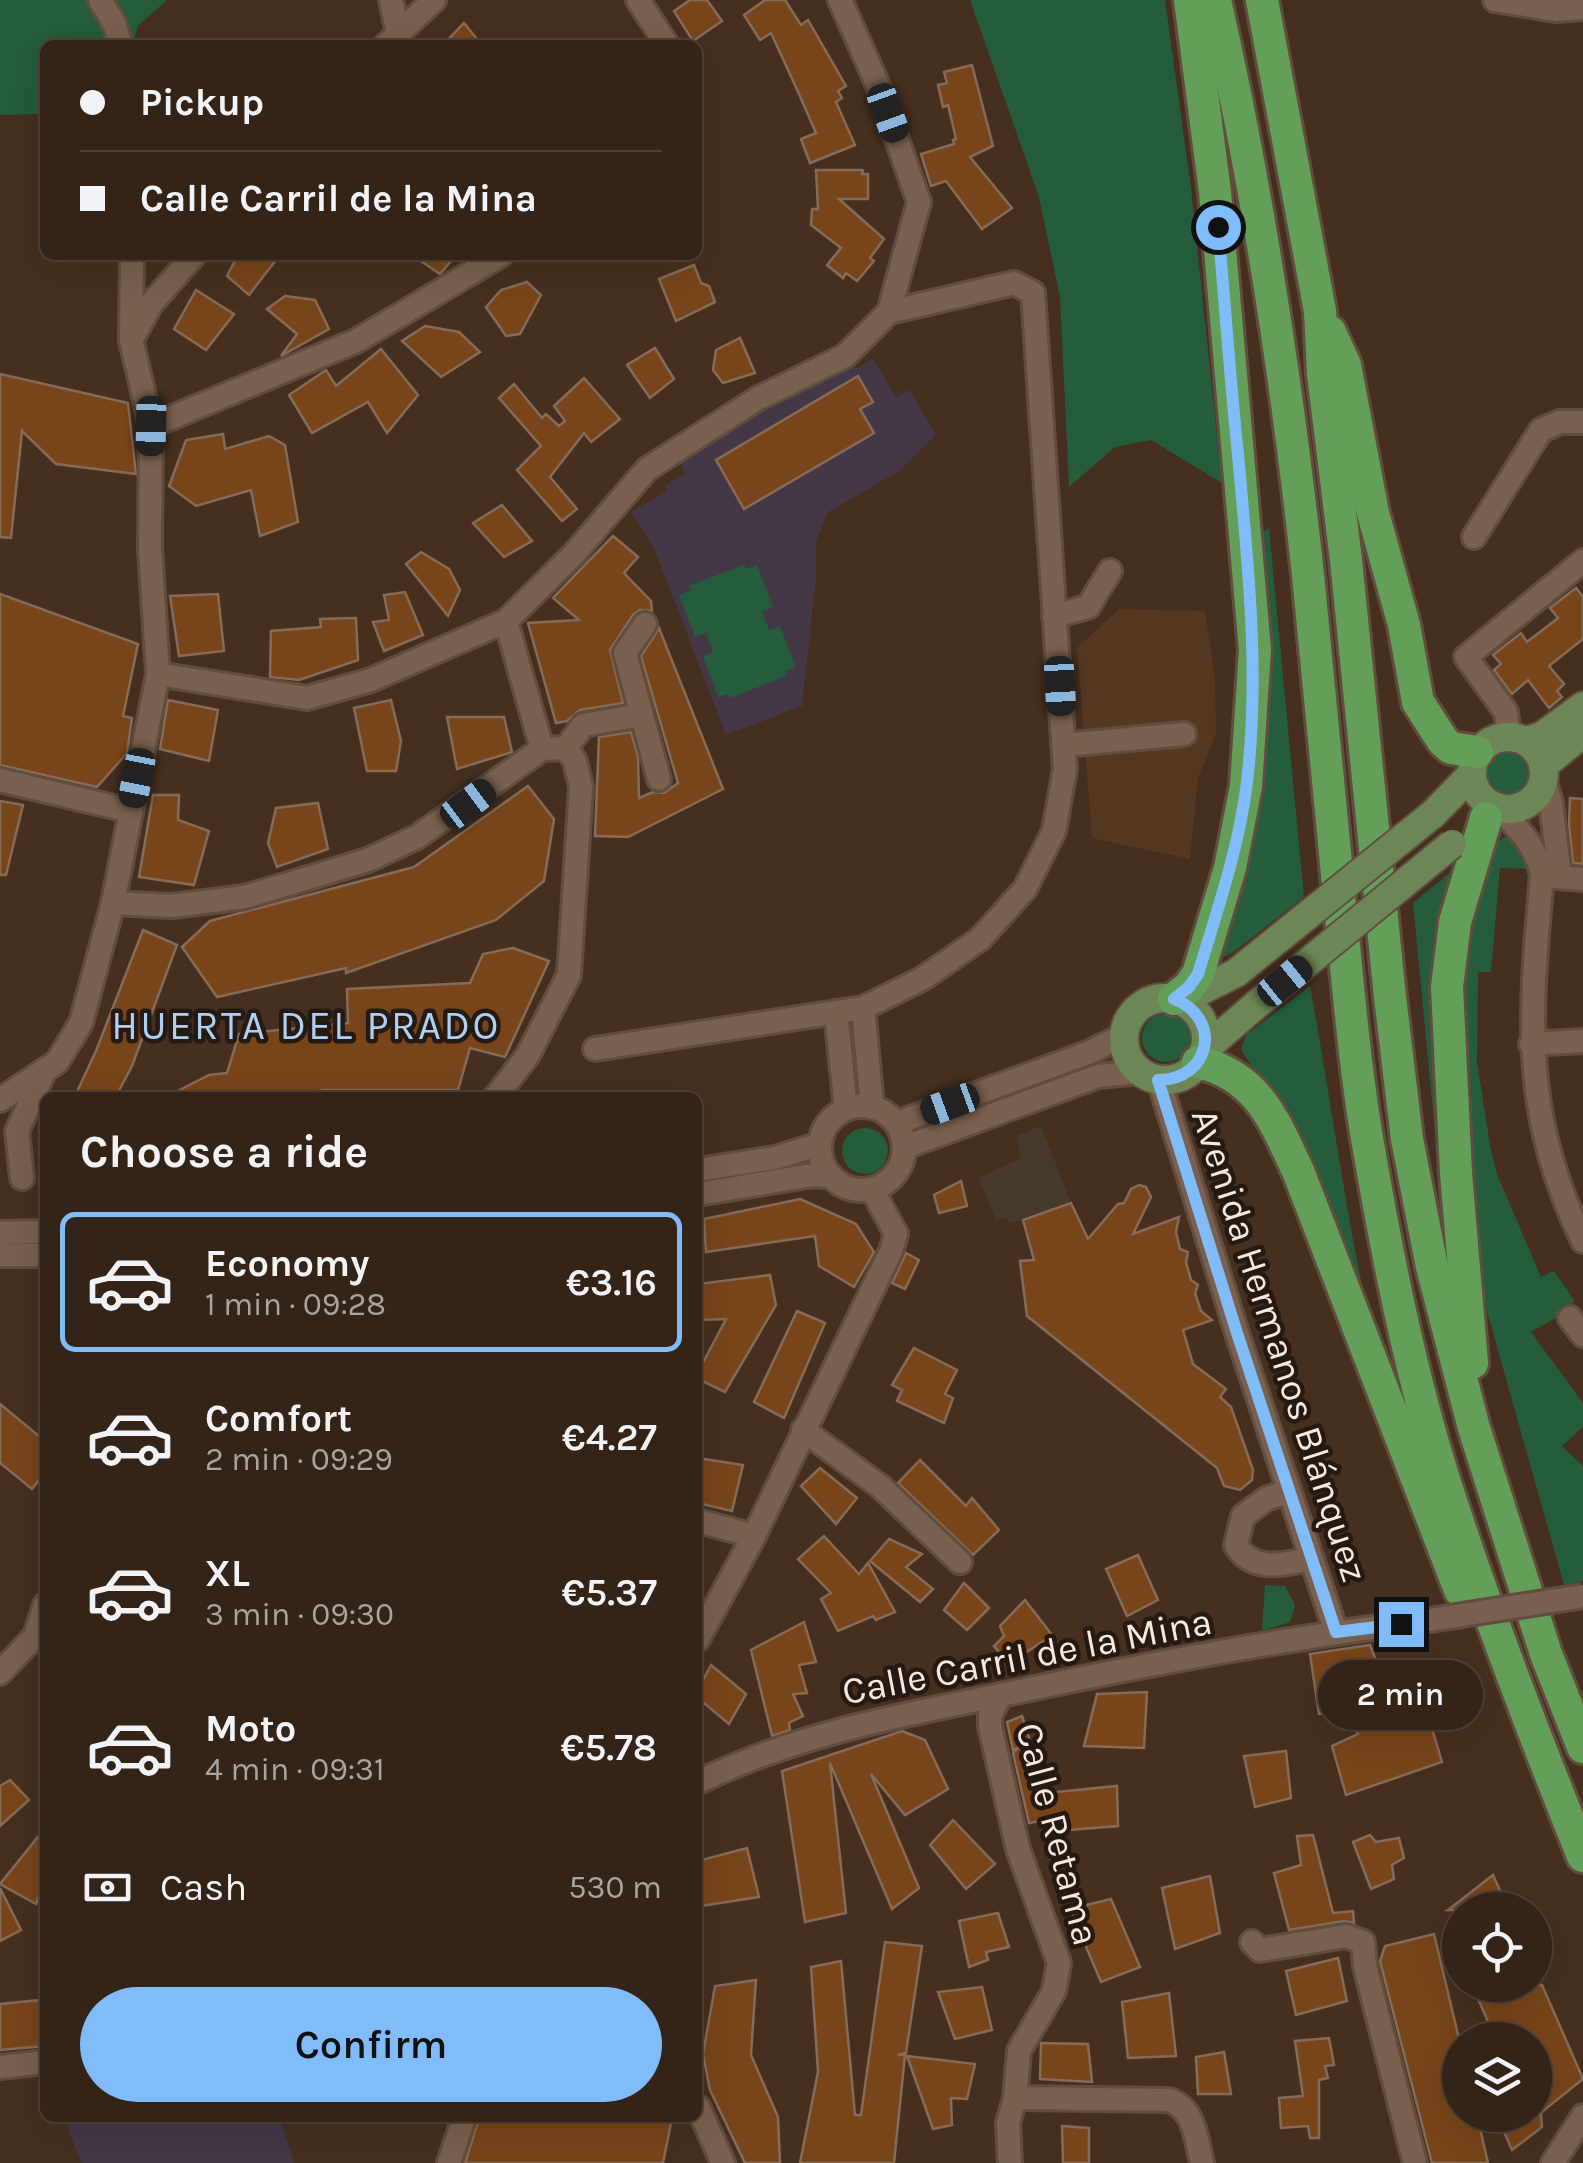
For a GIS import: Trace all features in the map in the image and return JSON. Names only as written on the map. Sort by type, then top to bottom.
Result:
[{"type":"highway","points":[[1177,1000],[1198,974],[1230,868],[1246,786],[1255,650],[1215,192],[1190,0]]},
{"type":"highway","points":[[1215,0],[1258,214],[1294,456],[1367,1139],[1418,1384],[1446,1488],[1583,1856]]},
{"type":"highway","points":[[1262,0],[1320,310],[1323,374],[1408,1138],[1432,1267],[1474,1428],[1546,1654],[1583,1746]]},
{"type":"highway","points":[[1320,310],[1345,365],[1373,513],[1404,625],[1418,702],[1443,741],[1474,764]]},
{"type":"highway","points":[[1474,1428],[1472,1338],[1452,1108],[1447,988],[1454,922],[1493,814]]},
{"type":"highway","points":[[1201,1056],[1240,1078],[1270,1112],[1298,1171],[1480,1644],[1518,1690]]},
{"type":"main road","points":[[1583,706],[1542,736],[1486,743],[1433,814],[1236,973],[1177,1000],[1147,1002],[1128,1022],[1125,1049],[1150,1076],[1178,1078],[1257,1004],[1452,844],[1493,814],[1524,806],[1533,799],[1544,772],[1583,733]]},
{"type":"main road","points":[[1518,739],[1540,754],[1544,772]]},
{"type":"main road","points":[[1474,764],[1480,797],[1493,814]]},
{"type":"main road","points":[[1177,1000],[1196,1013],[1203,1024],[1201,1056]]},
{"type":"street","points":[[100,0],[118,40]]},
{"type":"street","points":[[392,0],[392,39]]},
{"type":"street","points":[[392,39],[434,0]]},
{"type":"street","points":[[638,0],[664,40]]},
{"type":"street","points":[[158,674],[308,698],[371,680],[506,621],[574,554],[648,469],[757,400],[845,356],[889,312],[919,202],[878,83],[840,0]]},
{"type":"street","points":[[1496,0],[1556,10],[1583,8]]},
{"type":"street","points":[[0,1100],[57,1062],[81,1024],[113,903],[158,674],[150,548],[151,426],[131,340],[132,260]]},
{"type":"street","points":[[131,340],[151,304],[190,260]]},
{"type":"street","points":[[151,426],[356,342],[494,260]]},
{"type":"street","points":[[595,1049],[863,1008],[922,979],[980,939],[1026,889],[1054,830],[1065,769],[1033,293],[1014,283],[889,312]]},
{"type":"street","points":[[1474,537],[1541,430],[1560,422],[1583,422]]},
{"type":"street","points":[[1518,739],[1506,712],[1466,657],[1583,561]]},
{"type":"street","points":[[1054,616],[1088,608],[1110,572]]},
{"type":"street","points":[[500,1092],[528,1055],[569,975],[581,787],[575,762],[554,749],[506,621]]},
{"type":"street","points":[[646,624],[625,653],[659,780]]},
{"type":"street","points":[[113,903],[172,906],[245,897],[368,860],[417,837],[554,749],[582,725],[641,716]]},
{"type":"street","points":[[1063,745],[1184,734]]},
{"type":"street","points":[[1544,772],[1562,877],[1531,1044],[1533,1077],[1564,1201],[1583,1242]]},
{"type":"street","points":[[0,780],[131,811]]},
{"type":"street","points":[[1493,814],[1533,846],[1562,877]]},
{"type":"street","points":[[863,1008],[872,1107]]},
{"type":"street","points":[[836,1012],[846,1109]]},
{"type":"street","points":[[896,1123],[1088,1054],[1124,1035]]},
{"type":"street","points":[[1531,1044],[1583,1041]]},
{"type":"street","points":[[22,1178],[17,1130],[44,1074]]},
{"type":"street","points":[[904,1147],[1098,1076],[1150,1076]]},
{"type":"street","name":"Avenida Hermanos Blánquez","points":[[1150,1076],[1336,1632]]},
{"type":"street","points":[[872,1107],[896,1123],[904,1147],[902,1164],[892,1178],[872,1189],[857,1190],[843,1186],[831,1176],[822,1161],[820,1144],[829,1123],[846,1109],[872,1107]]},
{"type":"street","points":[[702,1169],[775,1158],[820,1144]]},
{"type":"street","points":[[702,1193],[813,1175],[831,1176]]},
{"type":"street","points":[[702,1632],[754,1536],[883,1268],[896,1234],[872,1189]]},
{"type":"street","points":[[0,1232],[40,1232]]},
{"type":"street","points":[[0,1255],[40,1255]]},
{"type":"street","points":[[803,1430],[881,1487],[960,1562]]},
{"type":"street","points":[[1289,1491],[1266,1499],[1243,1516],[1236,1545],[1252,1561],[1264,1564],[1312,1559]]},
{"type":"street","points":[[702,1522],[754,1536]]},
{"type":"street","name":"Calle Carril de la Mina","points":[[702,1780],[773,1750],[843,1728],[1139,1666],[1583,1596]]},
{"type":"street","points":[[0,1673],[40,1638]]},
{"type":"street","name":"Calle Retama","points":[[1001,1695],[990,1715],[990,1726],[1018,1849],[1059,1962],[1054,1991],[1018,2051],[1015,2098],[1008,2123],[1010,2163]]},
{"type":"street","points":[[1252,1942],[1260,1950],[1346,1936],[1362,1942],[1415,2163]]},
{"type":"street","points":[[0,2067],[40,2063]]},
{"type":"street","points":[[1015,2098],[1169,2100],[1181,2104],[1189,2115],[1202,2163]]},
{"type":"street","points":[[702,2116],[723,2163]]},
{"type":"street","points":[[1553,2163],[1583,2116]]},
{"type":"street","points":[[449,2163],[463,2122]]},
{"type":"shaded area","points":[[873,358],[896,397],[909,390],[936,435],[899,471],[827,513],[816,541],[816,580],[802,706],[726,735],[654,548],[631,512],[667,491],[665,485],[686,474],[681,464],[712,441],[852,360],[857,368]]},
{"type":"shaded area","points":[[1119,609],[1205,611],[1215,678],[1216,733],[1198,778],[1190,859],[1092,838],[1077,648]]},
{"type":"shaded area","points":[[1041,1126],[1071,1203],[1009,1224],[1008,1218],[996,1221],[979,1178],[1021,1158],[1016,1136]]},
{"type":"shaded area","points":[[66,2122],[281,2122],[294,2163],[81,2163]]},
{"type":"green space","points":[[0,0],[167,0],[138,26],[134,40],[40,40],[40,114],[0,115]]},
{"type":"green space","points":[[970,0],[1165,0],[1191,188],[1222,483],[1151,440],[1115,447],[1069,487],[1060,297],[1039,197]]},
{"type":"green space","points":[[1269,528],[1304,897],[1219,959],[1261,533]]},
{"type":"green space","points":[[744,565],[747,569],[757,565],[773,607],[762,611],[769,630],[780,626],[796,667],[785,671],[786,676],[730,698],[728,694],[718,697],[703,656],[713,652],[706,633],[695,637],[679,595],[690,591],[688,586]]},
{"type":"green space","points":[[1508,747],[1525,754],[1532,771],[1525,788],[1508,795],[1491,788],[1484,771],[1491,754]]},
{"type":"green space","points":[[1505,837],[1519,845],[1531,869],[1500,868],[1491,972],[1478,972],[1477,1062],[1497,1174],[1541,1277],[1554,1271],[1574,1300],[1571,1309],[1531,1332],[1583,1403],[1583,1427],[1562,1446],[1583,1466],[1583,1581],[1564,1585],[1483,1297],[1459,1032],[1464,942],[1494,844]]},
{"type":"green space","points":[[1457,867],[1442,1140],[1437,1153],[1413,903]]},
{"type":"green space","points":[[1310,986],[1374,1342],[1260,1078],[1241,1050],[1246,1035]]},
{"type":"green space","points":[[1166,1014],[1183,1021],[1190,1038],[1183,1055],[1166,1062],[1149,1055],[1142,1038],[1149,1021]]},
{"type":"green space","points":[[865,1128],[882,1134],[888,1151],[882,1168],[865,1174],[848,1168],[842,1151],[848,1134]]},
{"type":"green space","points":[[1265,1585],[1285,1586],[1295,1605],[1290,1622],[1262,1631]]},
{"type":"building","points":[[690,0],[707,0],[722,21],[692,40],[674,11]]},
{"type":"building","points":[[765,0],[785,0],[801,25],[808,20],[846,86],[838,91],[842,98],[836,102],[855,145],[810,163],[801,139],[816,133],[799,94],[771,33],[760,40],[744,15]]},
{"type":"building","points":[[464,23],[478,40],[448,40]]},
{"type":"building","points":[[972,65],[993,146],[970,157],[1012,208],[982,229],[946,181],[931,186],[921,154],[954,144],[948,105],[943,107],[938,85],[947,83],[944,72]]},
{"type":"building","points":[[816,170],[863,170],[862,174],[868,174],[868,199],[839,199],[884,239],[870,258],[874,261],[857,281],[846,273],[843,278],[827,265],[841,248],[811,225],[812,209],[818,209]]},
{"type":"building","points":[[235,260],[276,260],[249,295],[227,276]]},
{"type":"building","points":[[419,260],[452,260],[440,274]]},
{"type":"building","points":[[694,265],[715,302],[676,321],[659,279]]},
{"type":"building","points":[[527,282],[541,295],[520,334],[506,336],[486,307],[501,290]]},
{"type":"building","points":[[196,290],[234,314],[206,350],[174,329]]},
{"type":"building","points":[[285,296],[315,300],[329,329],[281,356],[297,334],[267,309]]},
{"type":"building","points":[[425,326],[459,332],[480,352],[441,377],[402,341]]},
{"type":"building","points":[[740,338],[755,373],[723,383],[713,370],[716,350]]},
{"type":"building","points":[[655,348],[674,379],[650,398],[627,365]]},
{"type":"building","points":[[381,349],[418,395],[387,433],[368,402],[312,433],[289,395],[326,370],[336,386]]},
{"type":"building","points":[[0,374],[128,403],[136,474],[56,464],[22,431],[11,538],[0,537]]},
{"type":"building","points":[[858,376],[873,402],[860,409],[874,433],[744,509],[716,460]]},
{"type":"building","points":[[584,378],[620,419],[591,442],[584,433],[550,477],[577,509],[562,521],[517,470],[541,446],[499,398],[514,384],[542,418],[546,414],[559,426],[565,421],[554,406]]},
{"type":"building","points":[[223,434],[225,449],[269,436],[285,445],[298,522],[260,536],[251,490],[196,506],[169,486],[186,440]]},
{"type":"building","points":[[502,505],[532,541],[504,557],[473,523]]},
{"type":"building","points":[[613,536],[638,557],[624,573],[651,601],[652,611],[640,610],[633,615],[610,650],[623,703],[580,710],[567,721],[556,723],[528,623],[579,620],[553,598]]},
{"type":"building","points":[[421,552],[449,569],[460,590],[448,616],[406,564]]},
{"type":"building","points":[[1576,588],[1583,597],[1583,639],[1549,666],[1564,684],[1557,691],[1562,697],[1549,708],[1528,680],[1512,694],[1494,670],[1501,664],[1493,655],[1521,633],[1527,642],[1558,618],[1550,608]]},
{"type":"building","points":[[405,592],[423,635],[384,651],[373,622],[389,620],[384,595]]},
{"type":"building","points":[[0,594],[138,644],[123,716],[132,718],[127,753],[97,787],[0,765]]},
{"type":"building","points":[[218,594],[224,651],[179,656],[170,596]]},
{"type":"building","points":[[356,618],[358,660],[299,680],[270,677],[271,631],[321,627],[320,619]]},
{"type":"building","points":[[659,628],[723,789],[628,837],[595,836],[599,737],[631,732],[638,757],[639,798],[653,792],[664,793],[678,783],[641,656]]},
{"type":"building","points":[[168,700],[218,710],[209,761],[160,749]]},
{"type":"building","points":[[391,700],[401,741],[396,771],[367,771],[354,708]]},
{"type":"building","points":[[447,717],[504,717],[512,752],[457,769]]},
{"type":"building","points":[[528,786],[554,819],[544,881],[496,920],[346,973],[346,968],[217,997],[182,947],[210,921],[414,867]]},
{"type":"building","points":[[153,795],[179,795],[178,820],[209,831],[194,885],[139,877]]},
{"type":"building","points":[[1570,798],[1583,799],[1583,864],[1573,863]]},
{"type":"building","points":[[0,801],[23,805],[6,875],[0,875]]},
{"type":"building","points":[[318,803],[328,849],[277,867],[268,843],[276,808]]},
{"type":"building","points":[[143,930],[177,945],[132,1066],[118,1092],[77,1092]]},
{"type":"building","points":[[513,948],[549,961],[505,1057],[470,1048],[458,1090],[176,1092],[209,1075],[227,1073],[239,1034],[348,1023],[347,989],[470,983],[483,954]]},
{"type":"building","points":[[961,1181],[967,1206],[939,1213],[934,1195]]},
{"type":"building","points":[[1146,1187],[1151,1197],[1133,1234],[1179,1217],[1176,1232],[1180,1249],[1188,1252],[1186,1262],[1191,1280],[1198,1285],[1195,1293],[1201,1311],[1212,1320],[1183,1330],[1193,1364],[1226,1389],[1220,1397],[1231,1407],[1253,1470],[1252,1480],[1240,1490],[1224,1486],[1217,1468],[1027,1316],[1020,1261],[1034,1260],[1023,1220],[1071,1203],[1088,1239],[1118,1204],[1124,1203],[1131,1189]]},
{"type":"building","points":[[800,1199],[856,1224],[874,1252],[854,1287],[819,1266],[815,1236],[706,1252],[704,1219]]},
{"type":"building","points":[[906,1253],[919,1260],[905,1289],[892,1283]]},
{"type":"building","points":[[770,1275],[776,1305],[725,1392],[702,1381],[702,1364],[726,1319],[702,1320],[702,1284]]},
{"type":"building","points":[[797,1311],[825,1323],[784,1418],[754,1402]]},
{"type":"building","points":[[914,1348],[957,1370],[945,1394],[953,1398],[944,1423],[897,1401],[902,1390],[892,1385]]},
{"type":"building","points":[[0,1404],[40,1437],[40,1479],[32,1489],[0,1463]]},
{"type":"building","points":[[702,1459],[743,1465],[732,1511],[702,1504]]},
{"type":"building","points":[[920,1460],[966,1506],[972,1498],[999,1530],[973,1555],[898,1483]]},
{"type":"building","points":[[820,1468],[857,1498],[836,1524],[801,1486]]},
{"type":"building","points":[[824,1536],[859,1574],[868,1563],[895,1612],[876,1620],[873,1616],[838,1631],[821,1599],[831,1593],[798,1559]]},
{"type":"building","points":[[889,1539],[922,1554],[906,1567],[933,1589],[920,1602],[870,1561]]},
{"type":"building","points":[[1138,1555],[1158,1600],[1127,1616],[1106,1569]]},
{"type":"building","points":[[964,1583],[989,1608],[967,1630],[944,1610]]},
{"type":"building","points":[[1025,1600],[1052,1635],[1009,1664],[994,1646],[1004,1636],[1000,1626]]},
{"type":"building","points":[[804,1622],[816,1662],[799,1665],[807,1693],[793,1694],[803,1716],[789,1723],[790,1730],[772,1736],[751,1650]]},
{"type":"building","points":[[1370,1645],[1398,1718],[1427,1712],[1442,1762],[1346,1795],[1332,1746],[1358,1734],[1349,1707],[1319,1714],[1310,1654]]},
{"type":"building","points":[[711,1665],[746,1694],[729,1724],[702,1701],[702,1682]]},
{"type":"building","points":[[1147,1692],[1144,1748],[1084,1746],[1097,1694]]},
{"type":"building","points":[[1022,1716],[1047,1793],[1117,1786],[1118,1826],[1069,1830],[1067,1816],[1029,1823],[1013,1753],[1019,1747],[1013,1750],[1007,1722]]},
{"type":"building","points":[[902,1731],[925,1740],[948,1789],[905,1815],[871,1774],[919,1888],[892,1909],[830,1763],[846,1913],[805,1922],[782,1771]]},
{"type":"building","points":[[1286,1751],[1291,1798],[1255,1807],[1244,1756]]},
{"type":"building","points":[[10,1780],[29,1800],[0,1826],[0,1786]]},
{"type":"building","points":[[953,1820],[995,1864],[966,1889],[930,1845]]},
{"type":"building","points":[[40,1834],[40,1894],[36,1904],[0,1884]]},
{"type":"building","points":[[1313,1835],[1333,1913],[1353,1911],[1354,1923],[1344,1921],[1289,1930],[1274,1873],[1301,1865],[1297,1836]]},
{"type":"building","points":[[1370,1835],[1376,1842],[1399,1838],[1404,1858],[1392,1865],[1394,1879],[1371,1889],[1353,1842]]},
{"type":"building","points":[[747,1848],[759,1897],[702,1906],[702,1860]]},
{"type":"building","points":[[1493,1875],[1501,1892],[1471,1892]]},
{"type":"building","points":[[1210,1876],[1220,1933],[1175,1949],[1162,1888]]},
{"type":"building","points":[[0,1888],[21,1930],[0,1941]]},
{"type":"building","points":[[1111,1899],[1140,1967],[1101,1982],[1070,1909]]},
{"type":"building","points":[[998,1913],[1009,1947],[986,1952],[988,1960],[969,1967],[959,1921]]},
{"type":"building","points":[[1434,1934],[1442,1968],[1442,2002],[1450,2002],[1455,2022],[1442,2022],[1442,2132],[1481,2132],[1488,2163],[1432,2163],[1380,1961],[1385,1946]]},
{"type":"building","points":[[885,1942],[922,1946],[906,2053],[898,2055],[905,2055],[894,2163],[800,2163],[818,2072],[811,1967],[841,1961],[855,2115],[861,2115]]},
{"type":"building","points":[[1338,1958],[1347,2001],[1296,2015],[1286,1971]]},
{"type":"building","points":[[756,1980],[751,2055],[778,2117],[780,2163],[745,2163],[710,2090],[703,2054],[715,1986]]},
{"type":"building","points":[[982,1987],[992,2030],[955,2039],[938,1992]]},
{"type":"building","points":[[1169,1993],[1176,2056],[1128,2058],[1122,2002]]},
{"type":"building","points":[[39,2000],[40,2046],[0,2050],[0,2004]]},
{"type":"building","points":[[1479,2002],[1549,2002],[1583,2079],[1552,2104],[1552,2022],[1488,2022]]},
{"type":"building","points":[[1329,2038],[1334,2065],[1325,2066],[1328,2078],[1319,2080],[1319,2138],[1310,2138],[1308,2126],[1281,2128],[1279,2098],[1303,2096],[1295,2041]]},
{"type":"building","points":[[1041,2043],[1088,2044],[1092,2082],[1040,2079]]},
{"type":"building","points":[[1224,2052],[1231,2094],[1198,2094],[1196,2057]]},
{"type":"building","points":[[907,2056],[975,2064],[967,2099],[951,2098],[952,2125],[933,2129]]},
{"type":"building","points":[[478,2122],[671,2122],[663,2163],[465,2163]]},
{"type":"building","points":[[1062,2126],[1089,2128],[1089,2163],[1063,2163]]},
{"type":"building","points":[[1504,2132],[1535,2132],[1512,2150]]},
{"type":"district","name":"HUERTA DEL PRADO","points":[[306,1025]]},
{"type":"route","points":[[1218,227],[1255,650],[1253,719],[1246,786],[1230,868],[1198,974],[1174,999],[1187,1004],[1203,1024],[1204,1050],[1190,1071],[1178,1078],[1158,1080],[1336,1632],[1401,1624]]}]
